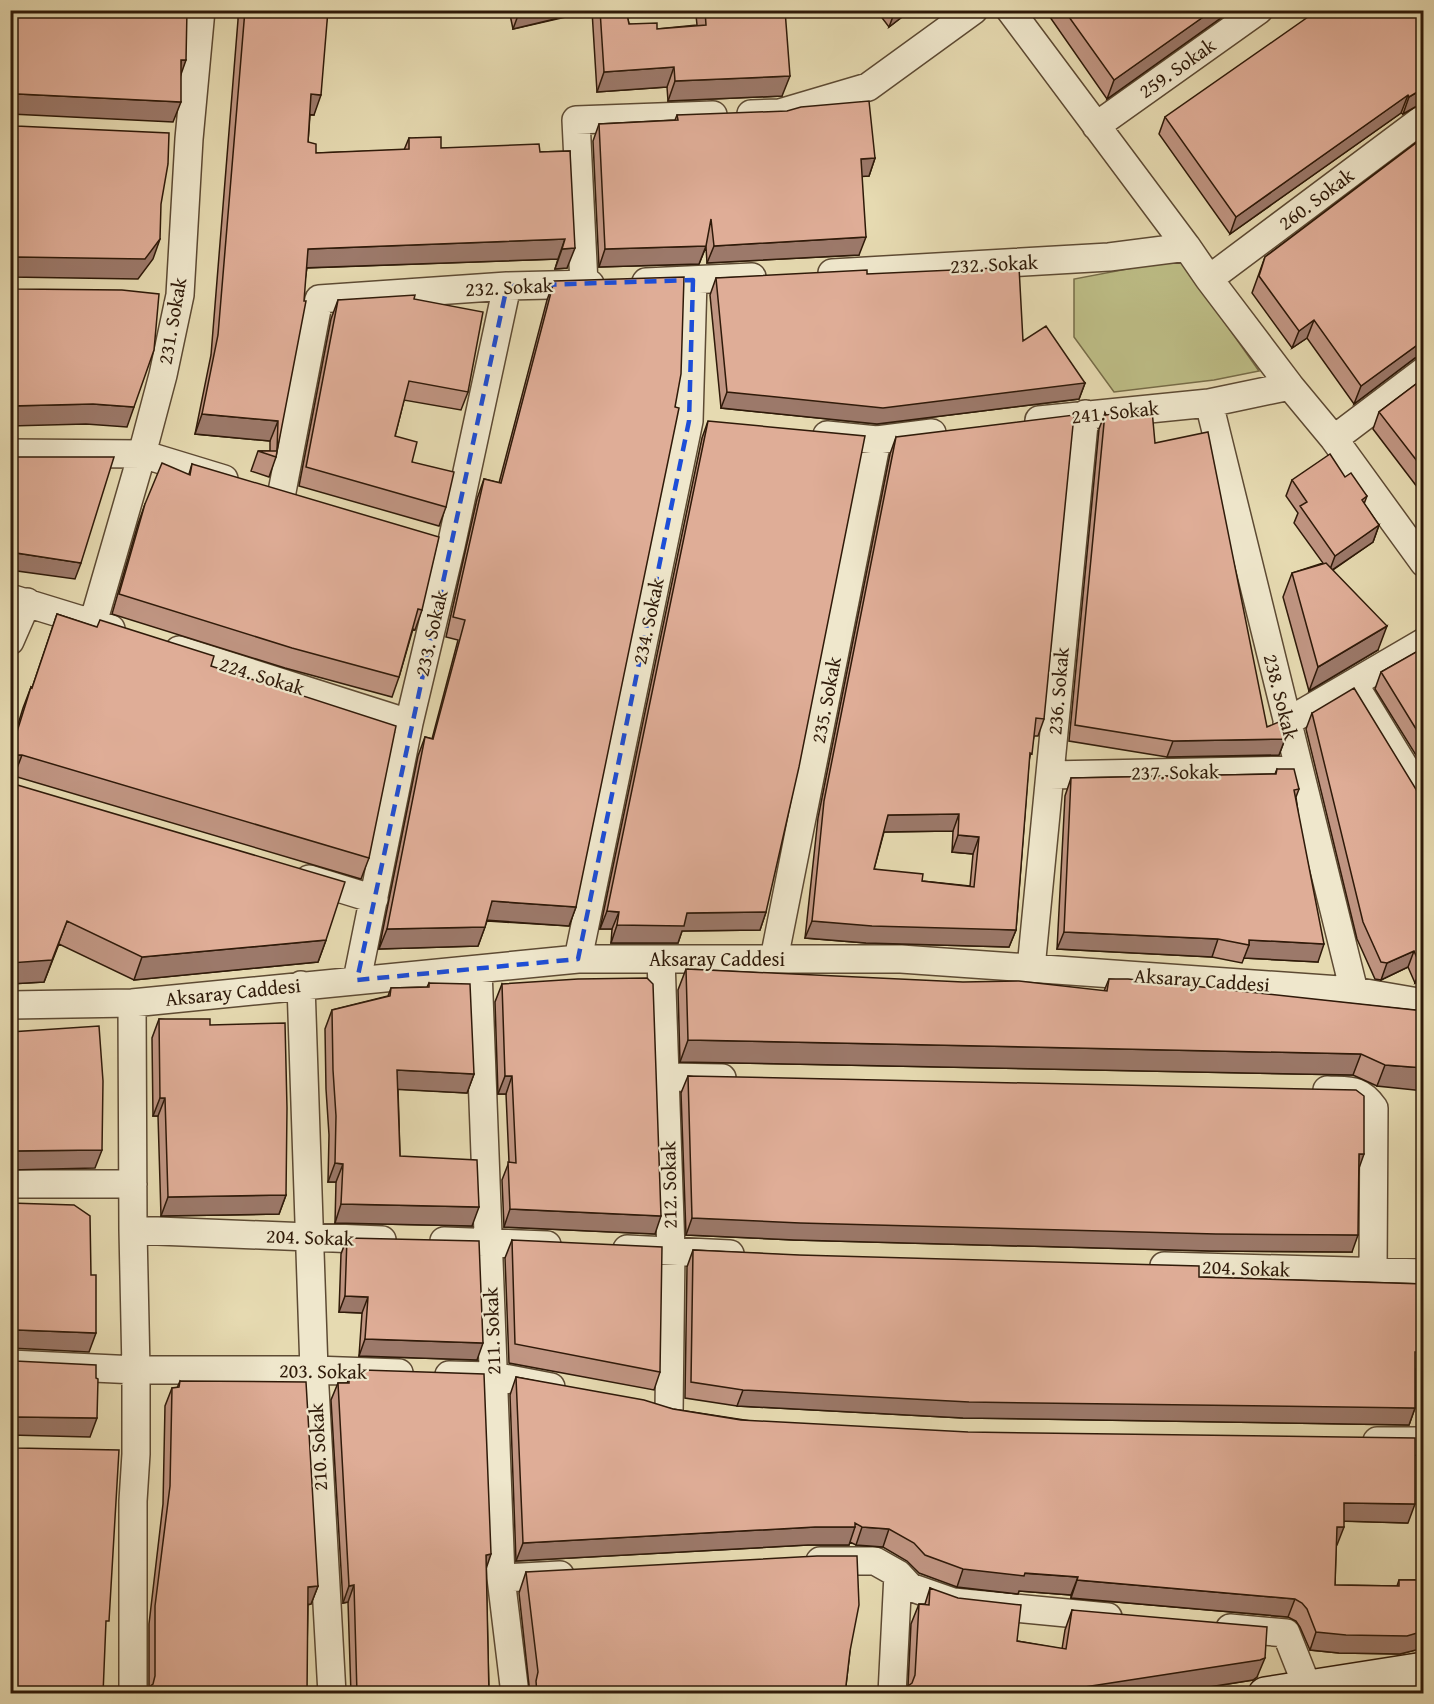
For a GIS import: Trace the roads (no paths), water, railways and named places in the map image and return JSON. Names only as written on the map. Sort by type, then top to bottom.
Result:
[{"type":"main road","points":[[1265,1694],[1424,1669]]},
{"type":"street","name":"231. Sokak","points":[[93,623],[163,375],[177,138],[201,10]]},
{"type":"street","points":[[584,284],[576,120],[780,113],[868,87],[974,10]]},
{"type":"street","points":[[1010,10],[1209,279],[1290,386],[1334,438],[1424,563]]},
{"type":"street","name":"259. Sokak","points":[[1096,126],[1259,10]]},
{"type":"street","name":"260. Sokak","points":[[1209,279],[1424,118]]},
{"type":"street","name":"232. Sokak","points":[[812,274],[1109,257],[1187,247]]},
{"type":"street","name":"232. Sokak","points":[[142,454],[274,495],[319,299],[507,286],[776,276]]},
{"type":"street","name":"234. Sokak","points":[[578,959],[701,422],[693,280]]},
{"type":"street","name":"233. Sokak","points":[[357,980],[409,723],[440,543],[507,286]]},
{"type":"street","points":[[1334,438],[1424,371]]},
{"type":"street","name":"241. Sokak","points":[[1016,423],[1085,414],[1209,403],[1290,386]]},
{"type":"street","name":"238. Sokak","points":[[1209,403],[1354,991]]},
{"type":"street","name":"236. Sokak","points":[[1031,968],[1085,414]]},
{"type":"street","points":[[807,433],[877,440],[958,430]]},
{"type":"street","name":"235. Sokak","points":[[774,959],[877,440]]},
{"type":"street","points":[[10,453],[142,454]]},
{"type":"street","points":[[10,641],[19,600]]},
{"type":"street","name":"224. Sokak","points":[[19,600],[409,723]]},
{"type":"street","points":[[1287,722],[1424,642]]},
{"type":"street","points":[[1354,684],[1424,799]]},
{"type":"street","name":"237. Sokak","points":[[1050,775],[1299,770]]},
{"type":"street","points":[[283,872],[374,899]]},
{"type":"street","name":"Aksaray Caddesi","points":[[10,1005],[132,1003],[578,959],[901,959],[1354,991],[1424,1003]]},
{"type":"street","name":"212. Sokak","points":[[641,1403],[680,1414],[671,1251],[661,959]]},
{"type":"street","name":"211. Sokak","points":[[478,969],[501,1578],[515,1694]]},
{"type":"street","name":"210. Sokak","points":[[301,985],[308,1238],[332,1694]]},
{"type":"street","points":[[132,1003],[136,1370],[124,1454],[133,1502],[133,1694]]},
{"type":"street","points":[[666,1077],[749,1078]]},
{"type":"street","points":[[1306,1090],[1353,1091],[1366,1097],[1374,1108],[1373,1271]]},
{"type":"street","points":[[10,1184],[133,1184]]},
{"type":"street","name":"204. Sokak","points":[[133,1230],[568,1246]]},
{"type":"street","points":[[603,1248],[760,1255]]},
{"type":"street","name":"204. Sokak","points":[[1136,1265],[1424,1273]]},
{"type":"street","name":"203. Sokak","points":[[10,1364],[136,1370],[314,1370],[493,1376],[574,1391]]},
{"type":"street","points":[[1353,1440],[1424,1441]]},
{"type":"street","points":[[798,1562],[875,1561],[898,1574],[909,1587],[953,1602],[1136,1620]]},
{"type":"street","points":[[501,1578],[580,1573]]},
{"type":"street","points":[[892,1694],[898,1574]]},
{"type":"street","points":[[1205,1626],[1286,1634],[1307,1686]]}]
